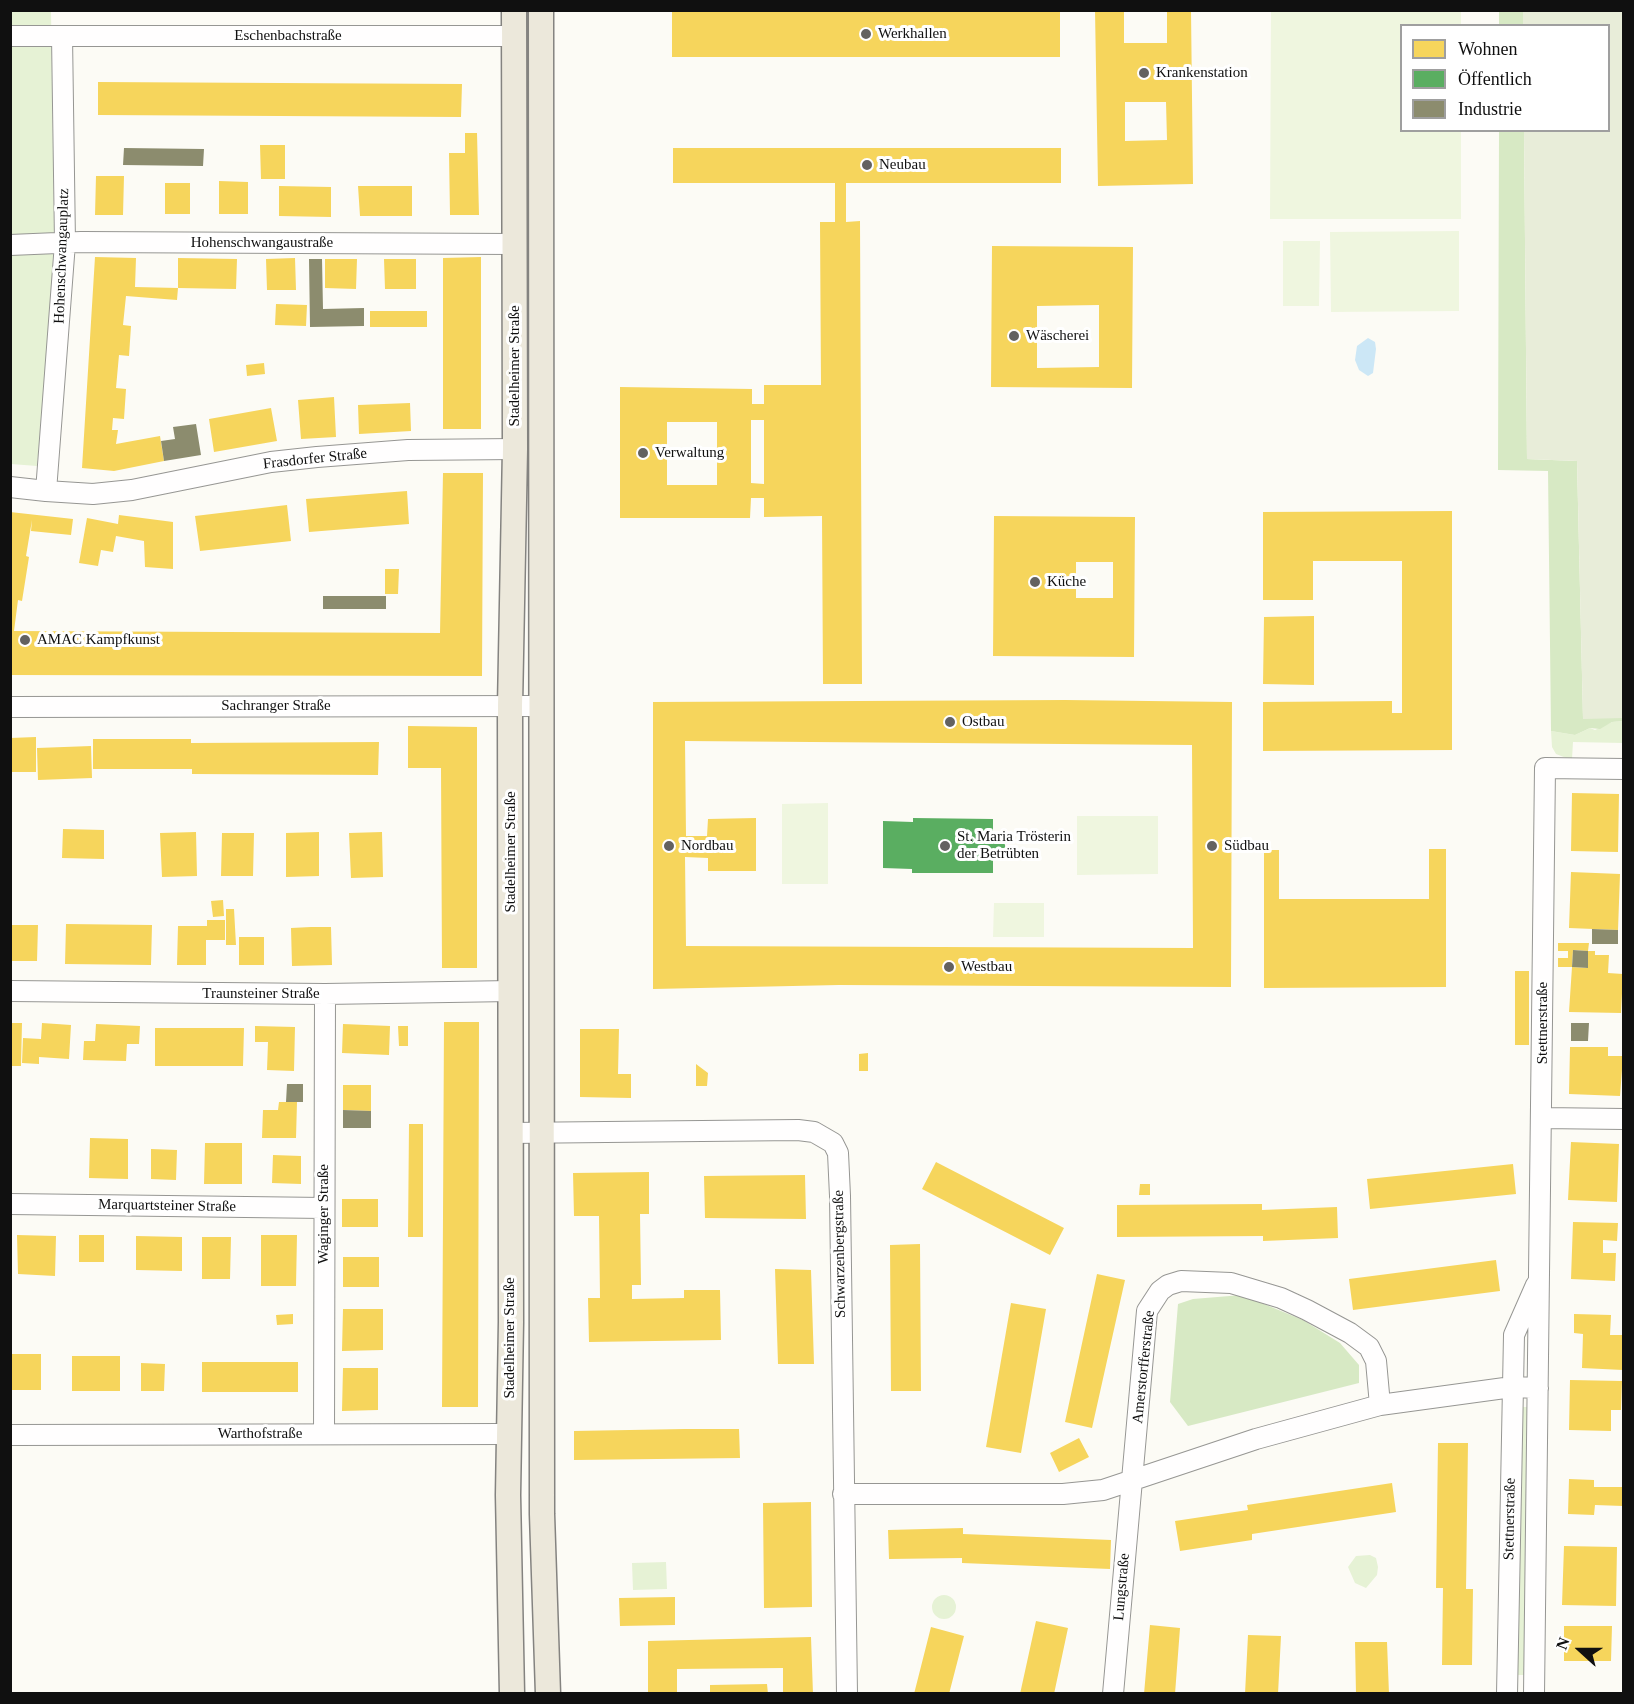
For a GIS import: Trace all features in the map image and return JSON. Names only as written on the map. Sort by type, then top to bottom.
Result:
[{"type":"main road","name":"Stadelheimer Straße","points":[[512,1694],[509,1434],[510,706],[515,449],[514,10]]},
{"type":"main road","name":"Stadelheimer Straße","points":[[541,10],[542,1514],[548,1694]]},
{"type":"street","points":[[10,36],[62,36]]},
{"type":"street","name":"Eschenbachstraße","points":[[62,36],[514,36]]},
{"type":"street","name":"Hohenschwangauplatz","points":[[46,491],[65,243],[62,36]]},
{"type":"street","name":"Hohenschwangaustraße","points":[[10,244],[514,244]]},
{"type":"street","name":"Frasdorfer Straße","points":[[46,491],[93,494],[132,490],[271,462],[317,457],[408,450],[515,449]]},
{"type":"street","points":[[10,487],[46,491]]},
{"type":"street","name":"Sachranger Straße","points":[[10,707],[542,706]]},
{"type":"street","name":"Stettnerstraße","points":[[1534,1694],[1545,768],[1623,769]]},
{"type":"street","name":"Traunsteiner Straße","points":[[10,991],[324,994],[511,991]]},
{"type":"street","name":"Waginger Straße","points":[[324,994],[324,1434]]},
{"type":"street","points":[[1542,1118],[1623,1119]]},
{"type":"street","name":"Schwarzenbergstraße","points":[[510,1133],[798,1130],[814,1131],[833,1143],[838,1154],[840,1196],[847,1694]]},
{"type":"street","name":"Marquartsteiner Straße","points":[[10,1204],[324,1208]]},
{"type":"street","name":"Stettnerstraße","points":[[1507,1694],[1514,1335],[1539,1277]]},
{"type":"street","name":"Amerstorfferstraße","points":[[1132,1481],[1147,1311],[1154,1299],[1168,1285],[1195,1280],[1231,1283],[1256,1289],[1307,1310],[1350,1333],[1369,1347],[1376,1361],[1380,1405]]},
{"type":"street","points":[[843,1494],[1063,1494],[1103,1490],[1257,1439],[1380,1405],[1512,1388],[1538,1388]]},
{"type":"street","name":"Warthofstraße","points":[[10,1435],[509,1434]]},
{"type":"street","name":"Lungstraße","points":[[1113,1694],[1132,1481]]},
{"type":"green space","points":[[11,11],[51,11],[54,229],[51,313],[37,466],[11,464]]},
{"type":"green space","points":[[1271,11],[1461,11],[1461,24],[1400,24],[1400,132],[1461,132],[1461,219],[1270,219]]},
{"type":"green space","points":[[1499,11],[1523,11],[1523,24],[1499,24]]},
{"type":"green space","points":[[1523,11],[1623,11],[1623,718],[1583,719],[1577,461],[1527,459],[1524,132],[1610,132],[1610,24],[1523,24]]},
{"type":"green space","points":[[1499,132],[1524,132],[1527,459],[1577,461],[1583,718],[1623,718],[1623,721],[1612,722],[1600,729],[1590,728],[1575,735],[1551,731],[1548,471],[1498,470]]},
{"type":"green space","points":[[1459,231],[1459,311],[1331,312],[1330,232]]},
{"type":"green space","points":[[1283,241],[1320,241],[1319,306],[1283,306]]},
{"type":"green space","points":[[1623,721],[1623,743],[1573,742],[1572,759],[1556,754],[1552,747],[1551,731],[1575,735],[1590,728],[1595,730],[1612,722]]},
{"type":"green space","points":[[828,803],[828,884],[782,884],[782,804]]},
{"type":"green space","points":[[1077,816],[1158,816],[1158,874],[1077,875]]},
{"type":"green space","points":[[994,903],[1044,903],[1044,937],[993,937]]},
{"type":"green space","points":[[1242,1295],[1303,1320],[1340,1343],[1359,1365],[1359,1383],[1188,1426],[1170,1402],[1178,1304],[1193,1299]]},
{"type":"green space","points":[[1519,1407],[1530,1407],[1527,1675],[1516,1675]]},
{"type":"green space","points":[[1370,1555],[1376,1558],[1378,1567],[1377,1575],[1366,1588],[1355,1583],[1348,1567],[1356,1556]]},
{"type":"green space","points":[[666,1562],[667,1589],[633,1590],[632,1563]]},
{"type":"green space","points":[[944,1595],[952,1599],[956,1607],[952,1615],[944,1619],[936,1615],[932,1607],[936,1599]]},
{"type":"water","points":[[1368,338],[1375,342],[1376,349],[1373,373],[1368,376],[1359,370],[1355,360],[1357,346]]},
{"type":"building: Wohnen","name":"Werkhallen","points":[[672,10],[1060,10],[1060,57],[672,57]]},
{"type":"building: Wohnen","name":"Krankenstation","points":[[1095,10],[1124,10],[1124,43],[1167,43],[1167,10],[1191,10],[1193,184],[1098,186]],"holes":[[[1125,102],[1166,102],[1167,140],[1125,141]]]},
{"type":"building: Wohnen","points":[[98,82],[462,84],[461,117],[98,115]]},
{"type":"building: Wohnen","points":[[465,133],[477,133],[479,215],[450,215],[449,153],[465,153]]},
{"type":"building: Wohnen","points":[[260,145],[285,145],[285,179],[261,179]]},
{"type":"building: Wohnen","points":[[673,148],[1061,148],[1061,183],[846,183],[846,222],[860,221],[862,684],[823,684],[822,516],[764,517],[764,498],[751,498],[750,518],[620,518],[620,387],[752,389],[752,404],[764,404],[764,385],[821,385],[820,222],[835,222],[835,183],[673,183]],"holes":[[[751,420],[764,420],[764,484],[751,483]],[[667,422],[717,422],[717,485],[667,485]]]},
{"type":"building: Wohnen","points":[[96,176],[124,176],[123,215],[95,215]]},
{"type":"building: Wohnen","points":[[219,181],[248,182],[248,214],[219,214]]},
{"type":"building: Wohnen","points":[[165,183],[190,183],[190,214],[165,214]]},
{"type":"building: Wohnen","points":[[279,186],[331,187],[331,217],[279,216]]},
{"type":"building: Wohnen","points":[[358,186],[412,186],[412,216],[360,216]]},
{"type":"building: Wohnen","name":"Wäscherei","points":[[992,246],[1133,247],[1132,388],[991,387]],"holes":[[[1099,305],[1099,367],[1037,368],[1037,306]]]},
{"type":"building: Wohnen","points":[[95,257],[136,258],[135,287],[178,288],[177,300],[126,296],[123,325],[131,326],[129,356],[119,355],[116,388],[126,389],[124,419],[113,418],[112,430],[118,430],[116,444],[160,436],[164,461],[114,471],[82,468]]},
{"type":"building: Wohnen","points":[[481,257],[481,429],[443,429],[443,258]]},
{"type":"building: Wohnen","points":[[178,258],[237,259],[236,289],[178,288]]},
{"type":"building: Wohnen","points":[[295,258],[296,290],[267,290],[266,259]]},
{"type":"building: Wohnen","points":[[325,259],[357,259],[356,289],[325,288]]},
{"type":"building: Wohnen","points":[[384,259],[416,259],[416,289],[385,289]]},
{"type":"building: Wohnen","points":[[276,304],[307,305],[306,326],[275,325]]},
{"type":"building: Wohnen","points":[[370,311],[427,311],[427,327],[370,327]]},
{"type":"building: Wohnen","points":[[264,363],[265,374],[247,376],[246,365]]},
{"type":"building: Wohnen","points":[[334,397],[336,437],[301,439],[298,400]]},
{"type":"building: Wohnen","points":[[410,403],[411,431],[359,434],[358,405]]},
{"type":"building: Wohnen","points":[[271,408],[277,441],[214,452],[209,419]]},
{"type":"building: Wohnen","points":[[443,473],[483,473],[482,676],[10,675],[10,512],[73,519],[71,535],[31,531],[32,520],[22,601],[18,600],[14,631],[440,633]]},
{"type":"building: Wohnen","points":[[407,491],[409,524],[309,532],[306,499]]},
{"type":"building: Wohnen","points":[[287,505],[291,541],[200,551],[195,516]]},
{"type":"building: Wohnen","points":[[1452,511],[1452,750],[1263,751],[1263,702],[1392,701],[1392,713],[1402,713],[1402,561],[1313,561],[1313,600],[1263,600],[1263,512]]},
{"type":"building: Wohnen","points":[[119,515],[173,522],[173,569],[145,567],[144,541],[116,536],[113,552],[101,550],[98,566],[79,563],[87,518],[118,524]]},
{"type":"building: Wohnen","name":"Küche","points":[[994,516],[1135,517],[1134,657],[993,656]],"holes":[[[1076,562],[1113,562],[1113,598],[1076,598]]]},
{"type":"building: Wohnen","points":[[385,569],[399,569],[398,594],[385,594]]},
{"type":"building: Wohnen","points":[[1314,616],[1314,685],[1263,684],[1264,617]]},
{"type":"building: Wohnen","points":[[1065,700],[1232,702],[1231,987],[839,985],[653,989],[653,702]],"holes":[[[685,741],[1192,745],[1193,948],[686,946],[685,857],[708,858],[708,871],[756,871],[756,818],[708,819],[707,836],[686,836]]]},
{"type":"building: Wohnen","points":[[408,726],[477,727],[477,968],[442,968],[441,768],[408,768]]},
{"type":"building: Wohnen","points":[[36,737],[36,772],[10,772],[10,738]]},
{"type":"building: Wohnen","points":[[93,739],[191,739],[191,743],[379,742],[378,775],[192,774],[192,769],[93,769]]},
{"type":"building: Wohnen","points":[[91,746],[92,778],[38,780],[37,748]]},
{"type":"building: Wohnen","points":[[1572,793],[1619,794],[1618,852],[1571,851]]},
{"type":"building: Wohnen","points":[[63,829],[104,830],[104,859],[62,858]]},
{"type":"building: Wohnen","points":[[196,832],[197,876],[162,877],[160,833]]},
{"type":"building: Wohnen","points":[[319,832],[319,876],[286,877],[286,833]]},
{"type":"building: Wohnen","points":[[382,832],[383,877],[351,878],[349,833]]},
{"type":"building: Wohnen","points":[[222,833],[254,833],[253,876],[221,876]]},
{"type":"building: Wohnen","points":[[1429,849],[1446,849],[1446,987],[1264,988],[1264,850],[1279,850],[1279,899],[1429,899]]},
{"type":"building: Wohnen","points":[[1571,872],[1620,874],[1618,930],[1569,928]]},
{"type":"building: Wohnen","points":[[223,900],[224,916],[213,917],[211,901]]},
{"type":"building: Wohnen","points":[[226,909],[234,909],[236,945],[226,945]]},
{"type":"building: Wohnen","points":[[207,920],[225,920],[225,940],[206,940],[206,965],[177,965],[178,926],[207,926]]},
{"type":"building: Wohnen","points":[[66,924],[152,925],[151,965],[65,964]]},
{"type":"building: Wohnen","points":[[10,925],[38,925],[37,961],[10,961]]},
{"type":"building: Wohnen","points":[[331,927],[332,965],[292,966],[291,928]]},
{"type":"building: Wohnen","points":[[239,937],[264,937],[264,965],[239,965]]},
{"type":"building: Wohnen","points":[[1558,943],[1589,943],[1588,951],[1573,950],[1572,967],[1558,967],[1558,958],[1568,958],[1568,951],[1558,951]]},
{"type":"building: Wohnen","points":[[1588,951],[1595,951],[1595,955],[1609,955],[1608,973],[1623,974],[1621,1013],[1569,1012],[1572,967],[1588,968]]},
{"type":"building: Wohnen","points":[[1515,971],[1529,971],[1529,1045],[1515,1045]]},
{"type":"building: Wohnen","points":[[444,1022],[479,1022],[478,1407],[442,1407]]},
{"type":"building: Wohnen","points":[[10,1023],[22,1023],[21,1066],[10,1066]]},
{"type":"building: Wohnen","points":[[42,1023],[71,1025],[69,1059],[39,1057],[39,1064],[22,1063],[23,1038],[41,1039]]},
{"type":"building: Wohnen","points":[[96,1024],[140,1026],[139,1044],[127,1044],[126,1061],[83,1060],[84,1041],[95,1041]]},
{"type":"building: Wohnen","points":[[343,1024],[390,1026],[389,1055],[342,1053]]},
{"type":"building: Wohnen","points":[[255,1026],[295,1027],[294,1071],[267,1070],[268,1042],[255,1042]]},
{"type":"building: Wohnen","points":[[398,1026],[408,1026],[408,1046],[399,1046]]},
{"type":"building: Wohnen","points":[[155,1028],[244,1028],[243,1066],[155,1066]]},
{"type":"building: Wohnen","points":[[580,1029],[619,1029],[618,1074],[631,1074],[631,1098],[580,1097]]},
{"type":"building: Wohnen","points":[[1570,1047],[1608,1047],[1608,1056],[1623,1056],[1620,1096],[1569,1094]]},
{"type":"building: Wohnen","points":[[868,1053],[868,1071],[859,1071],[859,1054]]},
{"type":"building: Wohnen","points":[[696,1064],[708,1073],[707,1086],[696,1086]]},
{"type":"building: Wohnen","points":[[343,1085],[371,1085],[371,1111],[343,1110]]},
{"type":"building: Wohnen","points":[[279,1102],[297,1102],[296,1138],[262,1138],[263,1110],[278,1110]]},
{"type":"building: Wohnen","points":[[409,1124],[423,1124],[423,1237],[408,1237]]},
{"type":"building: Wohnen","points":[[90,1138],[128,1139],[128,1179],[89,1178]]},
{"type":"building: Wohnen","points":[[1571,1142],[1619,1144],[1617,1202],[1568,1200]]},
{"type":"building: Wohnen","points":[[205,1143],[242,1143],[242,1184],[204,1184]]},
{"type":"building: Wohnen","points":[[151,1149],[177,1150],[176,1180],[151,1179]]},
{"type":"building: Wohnen","points":[[273,1155],[301,1156],[301,1184],[272,1183]]},
{"type":"building: Wohnen","points":[[936,1162],[1064,1228],[1050,1255],[922,1189]]},
{"type":"building: Wohnen","points":[[1513,1164],[1516,1194],[1370,1209],[1367,1179]]},
{"type":"building: Wohnen","points":[[649,1172],[649,1214],[640,1214],[641,1285],[632,1285],[632,1299],[684,1298],[684,1290],[720,1290],[721,1340],[589,1342],[588,1298],[600,1298],[599,1216],[574,1216],[573,1173]]},
{"type":"building: Wohnen","points":[[805,1175],[806,1219],[705,1218],[704,1176]]},
{"type":"building: Wohnen","points":[[1140,1184],[1150,1184],[1150,1195],[1139,1195]]},
{"type":"building: Wohnen","points":[[342,1199],[378,1199],[378,1227],[342,1227]]},
{"type":"building: Wohnen","points":[[1262,1204],[1262,1210],[1337,1207],[1338,1238],[1263,1241],[1263,1236],[1117,1237],[1117,1205]]},
{"type":"building: Wohnen","points":[[1573,1222],[1618,1223],[1617,1241],[1603,1240],[1603,1253],[1616,1253],[1615,1281],[1571,1279]]},
{"type":"building: Wohnen","points":[[17,1235],[56,1236],[55,1276],[18,1274]]},
{"type":"building: Wohnen","points":[[79,1235],[104,1235],[104,1262],[79,1262]]},
{"type":"building: Wohnen","points":[[261,1235],[297,1235],[296,1286],[261,1286]]},
{"type":"building: Wohnen","points":[[136,1236],[182,1237],[182,1271],[136,1270]]},
{"type":"building: Wohnen","points":[[202,1237],[231,1237],[230,1279],[202,1279]]},
{"type":"building: Wohnen","points":[[920,1244],[921,1391],[891,1391],[890,1245]]},
{"type":"building: Wohnen","points":[[343,1257],[379,1257],[379,1287],[343,1287]]},
{"type":"building: Wohnen","points":[[1496,1260],[1500,1291],[1353,1310],[1349,1279]]},
{"type":"building: Wohnen","points":[[775,1269],[811,1270],[814,1364],[778,1364]]},
{"type":"building: Wohnen","points":[[1097,1274],[1125,1280],[1092,1428],[1065,1422]]},
{"type":"building: Wohnen","points":[[1011,1303],[1046,1309],[1021,1453],[986,1447]]},
{"type":"building: Wohnen","points":[[343,1309],[383,1309],[383,1350],[342,1351]]},
{"type":"building: Wohnen","points":[[293,1314],[293,1324],[277,1325],[276,1315]]},
{"type":"building: Wohnen","points":[[1574,1314],[1611,1315],[1610,1335],[1623,1335],[1623,1370],[1582,1368],[1583,1334],[1574,1333]]},
{"type":"building: Wohnen","points":[[11,1354],[41,1354],[41,1390],[11,1390]]},
{"type":"building: Wohnen","points":[[72,1356],[120,1356],[120,1391],[72,1391]]},
{"type":"building: Wohnen","points":[[202,1362],[298,1362],[298,1392],[202,1392]]},
{"type":"building: Wohnen","points":[[141,1363],[165,1364],[164,1391],[141,1391]]},
{"type":"building: Wohnen","points":[[343,1368],[378,1368],[378,1410],[342,1411]]},
{"type":"building: Wohnen","points":[[1570,1380],[1622,1381],[1621,1410],[1611,1410],[1611,1431],[1569,1430]]},
{"type":"building: Wohnen","points":[[739,1429],[740,1458],[574,1460],[574,1431]]},
{"type":"building: Wohnen","points":[[1079,1438],[1089,1457],[1059,1472],[1050,1453]]},
{"type":"building: Wohnen","points":[[1438,1443],[1468,1443],[1466,1589],[1473,1589],[1472,1665],[1442,1665],[1443,1588],[1436,1588]]},
{"type":"building: Wohnen","points":[[1569,1479],[1594,1480],[1594,1487],[1623,1487],[1623,1506],[1595,1505],[1594,1515],[1568,1514]]},
{"type":"building: Wohnen","points":[[1392,1483],[1396,1512],[1252,1534],[1252,1540],[1180,1551],[1175,1521],[1248,1510],[1247,1505]]},
{"type":"building: Wohnen","points":[[811,1502],[812,1607],[764,1608],[763,1503]]},
{"type":"building: Wohnen","points":[[963,1528],[963,1534],[1111,1540],[1110,1569],[962,1563],[962,1558],[889,1559],[888,1530]]},
{"type":"building: Wohnen","points":[[1564,1546],[1617,1547],[1616,1606],[1562,1605]]},
{"type":"building: Wohnen","points":[[675,1597],[675,1625],[620,1626],[619,1598]]},
{"type":"building: Wohnen","points":[[1036,1621],[1068,1628],[1054,1694],[1020,1694]]},
{"type":"building: Wohnen","points":[[1150,1625],[1180,1628],[1175,1694],[1144,1694]]},
{"type":"building: Wohnen","points":[[1564,1626],[1612,1626],[1611,1661],[1564,1661]]},
{"type":"building: Wohnen","points":[[931,1627],[964,1636],[949,1694],[914,1694]]},
{"type":"building: Wohnen","points":[[1248,1635],[1281,1636],[1278,1694],[1245,1694]]},
{"type":"building: Wohnen","points":[[811,1637],[813,1694],[783,1694],[783,1668],[677,1669],[677,1694],[648,1694],[648,1641]]},
{"type":"building: Wohnen","points":[[1355,1642],[1387,1642],[1389,1694],[1356,1694]]},
{"type":"building: Wohnen","points":[[767,1684],[768,1694],[710,1694],[710,1685]]},
{"type":"building: Öffentlich","name":"St. Maria Trösterin der Betrübten","points":[[913,818],[993,819],[993,833],[1003,838],[1006,849],[1002,856],[993,860],[993,873],[912,873],[912,869],[883,868],[883,821],[913,822]]},
{"type":"building: Industrie","points":[[124,148],[204,149],[203,166],[123,165]]},
{"type":"building: Industrie","points":[[309,259],[322,259],[323,309],[364,308],[364,326],[310,327]]},
{"type":"building: Industrie","points":[[196,424],[201,455],[164,461],[161,441],[175,439],[173,427]]},
{"type":"building: Industrie","points":[[323,596],[386,596],[386,609],[323,609]]},
{"type":"building: Industrie","points":[[1592,929],[1618,930],[1618,944],[1592,944]]},
{"type":"building: Industrie","points":[[1573,950],[1588,951],[1588,968],[1572,967]]},
{"type":"building: Industrie","points":[[1571,1023],[1589,1023],[1588,1041],[1571,1041]]},
{"type":"building: Industrie","points":[[287,1084],[303,1084],[303,1102],[286,1102]]},
{"type":"building: Industrie","points":[[343,1110],[371,1111],[371,1128],[343,1128]]},
{"type":"place","name":"Werkhallen","points":[[866,34]]},
{"type":"place","name":"Krankenstation","points":[[1144,73]]},
{"type":"place","name":"Neubau","points":[[867,165]]},
{"type":"place","name":"Wäscherei","points":[[1014,336]]},
{"type":"place","name":"Verwaltung","points":[[643,453]]},
{"type":"place","name":"Küche","points":[[1035,582]]},
{"type":"place","name":"AMAC Kampfkunst","points":[[25,640]]},
{"type":"place","name":"Ostbau","points":[[950,722]]},
{"type":"place","name":"Nordbau","points":[[669,846]]},
{"type":"place","name":"St. Maria Trösterin der Betrübten","points":[[945,846]]},
{"type":"place","name":"Südbau","points":[[1212,846]]},
{"type":"place","name":"Westbau","points":[[949,967]]}]
